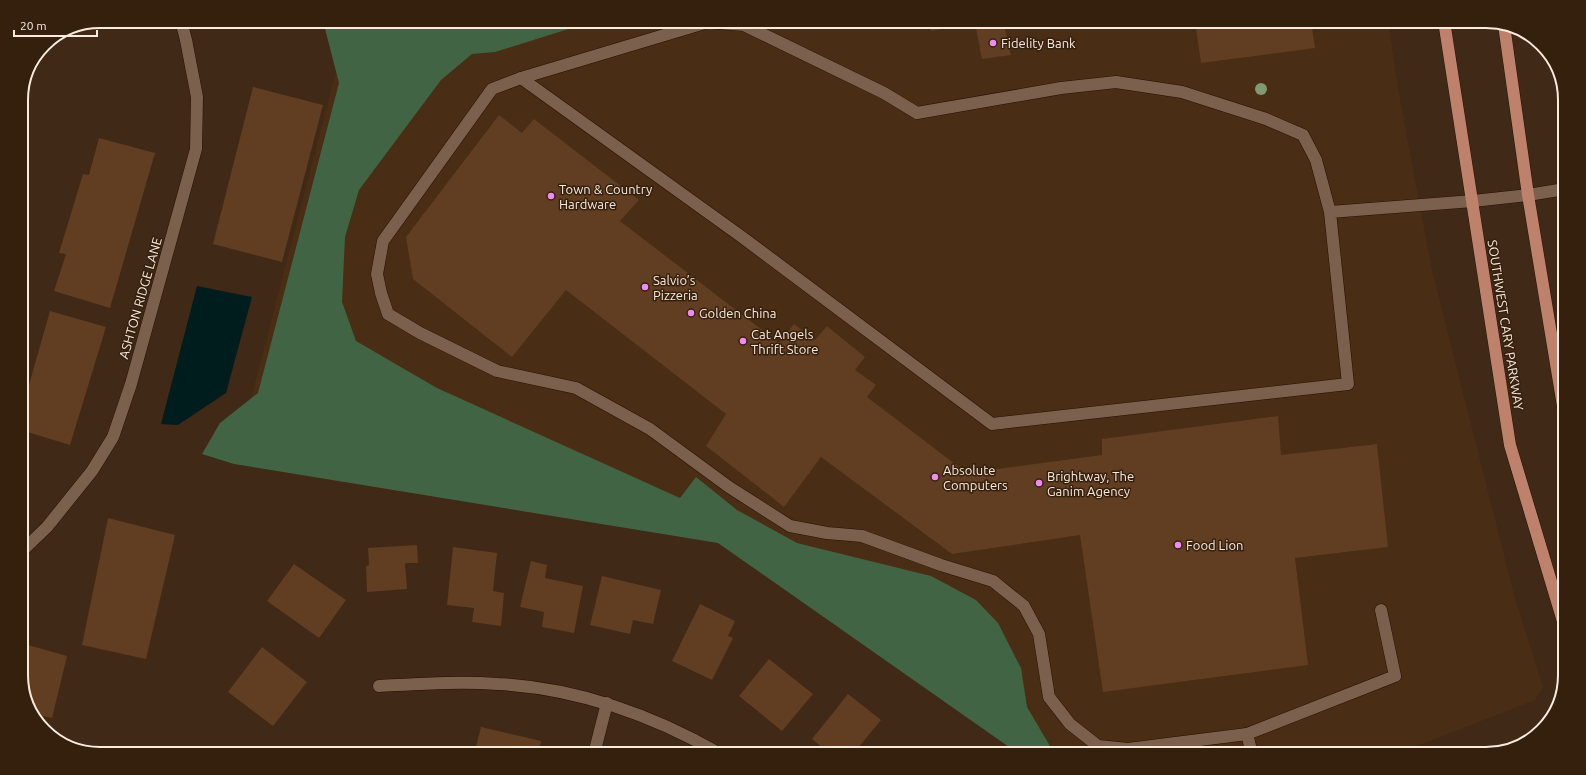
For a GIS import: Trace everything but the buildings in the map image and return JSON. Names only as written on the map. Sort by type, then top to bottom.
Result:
[{"type":"main road","name":"SOUTHWEST CARY PARKWAY","points":[[1445,28],[1510,446],[1558,605]]},
{"type":"main road","points":[[1505,30],[1528,196],[1558,376]]},
{"type":"street","name":"ASHTON RIDGE LANE","points":[[28,545],[47,527],[92,471],[113,437],[130,384],[196,149],[197,97],[183,28]]},
{"type":"street","points":[[688,28],[521,78],[492,89],[383,241],[378,274],[381,293],[388,314],[420,333],[497,371],[576,388],[650,429],[729,487],[790,526],[827,533],[862,536],[941,565],[993,581],[1024,606],[1039,634],[1049,697],[1070,724],[1098,746],[1108,747]]},
{"type":"street","points":[[521,78],[742,237],[992,424],[1348,384],[1330,212],[1316,160],[1303,135],[1266,119],[1182,92],[1116,82],[1061,88],[917,113],[884,93],[748,28]]},
{"type":"street","points":[[1330,212],[1528,196],[1558,190]]},
{"type":"street","points":[[1144,747],[1247,734],[1395,676],[1381,610]]},
{"type":"street","points":[[379,686],[439,683],[499,684],[552,691],[607,703],[659,722],[707,747]]},
{"type":"street","points":[[596,747],[607,703]]},
{"type":"street","points":[[1247,734],[1250,747]]},
{"type":"shaded area","points":[[347,28],[1389,28],[1398,88],[1432,270],[1515,598],[1543,687],[1535,700],[1415,747],[1009,747],[718,543],[234,464]]},
{"type":"green space","points":[[325,28],[572,28],[495,52],[472,54],[441,80],[359,190],[345,237],[342,302],[356,341],[437,388],[680,498],[696,477],[737,510],[797,543],[931,576],[976,600],[998,623],[1021,668],[1027,707],[1051,747],[1009,747],[718,543],[234,464],[202,454],[220,423],[258,393],[339,83]]},
{"type":"water","points":[[197,286],[252,297],[226,393],[178,425],[161,424]]},
{"type":"place","name":"Fidelity Bank","points":[[993,43]]},
{"type":"place","name":"Town & Country Hardware","points":[[551,196]]},
{"type":"place","name":"Salvio’s Pizzeria","points":[[645,287]]},
{"type":"place","name":"Golden China","points":[[691,313]]},
{"type":"place","name":"Cat Angels Thrift Store","points":[[743,341]]},
{"type":"place","name":"Absolute Computers","points":[[935,477]]},
{"type":"place","name":"Brightway, The Ganim Agency","points":[[1039,483]]},
{"type":"place","name":"Food Lion","points":[[1178,545]]}]
